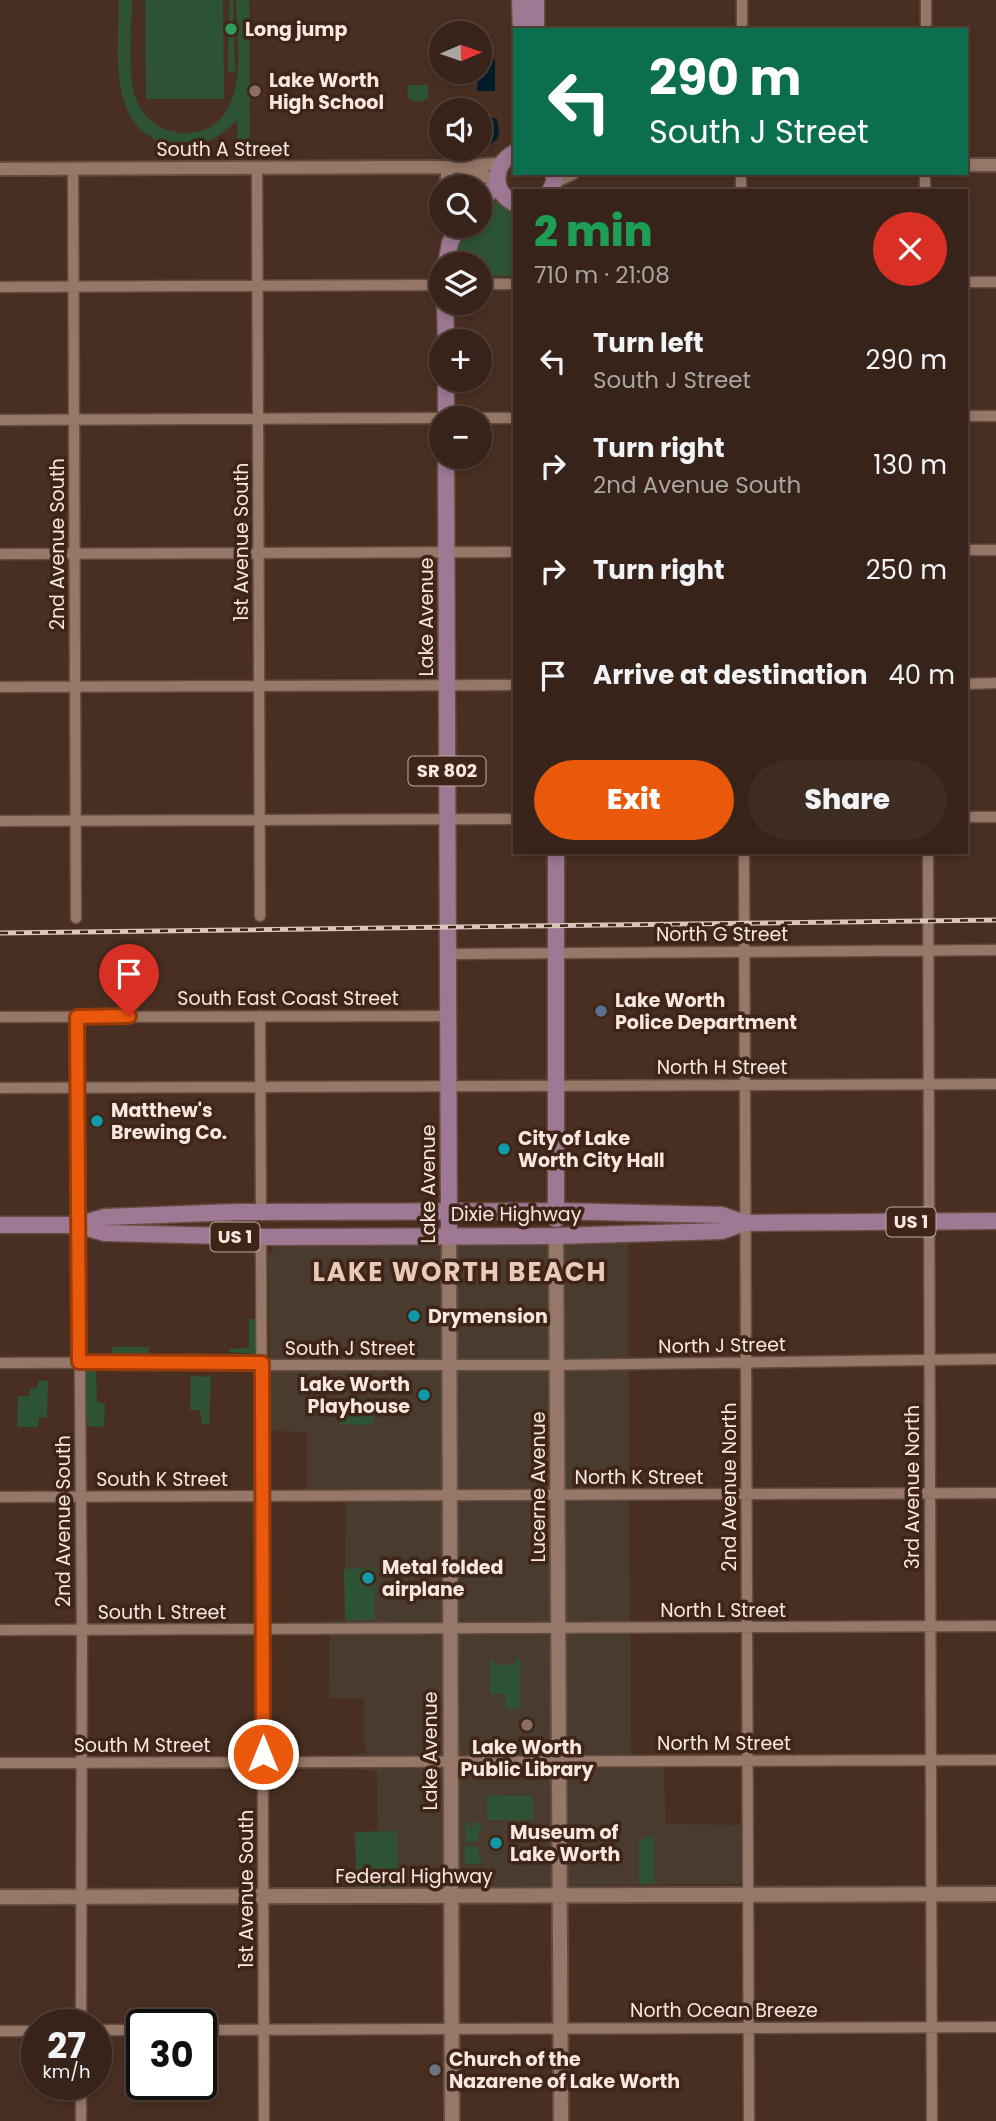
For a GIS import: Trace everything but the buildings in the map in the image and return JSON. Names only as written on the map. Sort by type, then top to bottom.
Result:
[{"type":"main road","points":[[520,0],[521,28]]},
{"type":"main road","points":[[536,0],[536,28]]},
{"type":"main road","points":[[492,189],[510,154]]},
{"type":"main road","points":[[497,183],[501,193],[513,202]]},
{"type":"main road","name":"Lake Avenue","points":[[446,469],[452,2121]]},
{"type":"main road","name":"Lucerne Avenue","points":[[556,854],[561,2121]]},
{"type":"main road","name":"Dixie Highway","points":[[0,1226],[77,1225],[105,1217],[261,1212],[556,1211],[722,1215],[744,1223]]},
{"type":"main road","name":"Dixie Highway","points":[[77,1225],[105,1233],[261,1237],[556,1236],[722,1231],[744,1223],[996,1222]]},
{"type":"main road","name":"Federal Highway","points":[[0,1897],[996,1894]]},
{"type":"street","points":[[742,0],[742,28]]},
{"type":"street","points":[[926,0],[926,28]]},
{"type":"street","name":"South A Street","points":[[0,169],[453,166],[510,154]]},
{"type":"street","points":[[968,165],[996,165]]},
{"type":"street","points":[[450,175],[453,166],[497,183]]},
{"type":"street","name":"1st Avenue South","points":[[257,168],[260,916]]},
{"type":"street","name":"2nd Avenue South","points":[[74,169],[76,918]]},
{"type":"street","points":[[553,185],[570,175]]},
{"type":"street","points":[[968,282],[996,282]]},
{"type":"street","points":[[492,284],[513,284]]},
{"type":"street","points":[[0,287],[429,285]]},
{"type":"street","points":[[968,416],[996,416]]},
{"type":"street","points":[[0,420],[429,418]]},
{"type":"street","points":[[492,418],[513,418]]},
{"type":"street","points":[[968,550],[996,550]]},
{"type":"street","points":[[0,554],[513,552]]},
{"type":"street","points":[[968,684],[996,683]]},
{"type":"street","points":[[0,687],[513,685]]},
{"type":"street","points":[[968,817],[996,817]]},
{"type":"street","points":[[0,821],[513,819]]},
{"type":"street","name":"2nd Avenue North","points":[[744,854],[749,2121]]},
{"type":"street","name":"3rd Avenue North","points":[[928,854],[932,2121]]},
{"type":"street","name":"North G Street","points":[[449,954],[996,950]]},
{"type":"street","points":[[260,1016],[261,1212]]},
{"type":"street","name":"South East Coast Street","points":[[0,1017],[449,1016]]},
{"type":"street","name":"2nd Avenue South","points":[[77,1017],[82,1896],[80,2009]]},
{"type":"street","name":"North H Street","points":[[0,1088],[996,1084]]},
{"type":"street","name":"1st Avenue South","points":[[261,1237],[264,2121]]},
{"type":"street","name":"North J Street","points":[[449,1366],[996,1359]]},
{"type":"street","name":"South J Street","points":[[0,1363],[449,1366]]},
{"type":"street","name":"North K Street","points":[[450,1495],[996,1493]]},
{"type":"street","name":"South K Street","points":[[0,1497],[450,1495]]},
{"type":"street","name":"North L Street","points":[[450,1628],[996,1626]]},
{"type":"street","name":"South L Street","points":[[0,1630],[450,1628]]},
{"type":"street","name":"North M Street","points":[[452,1762],[996,1760]]},
{"type":"street","name":"South M Street","points":[[0,1763],[452,1762]]},
{"type":"street","name":"North Ocean Breeze","points":[[217,2030],[996,2027]]},
{"type":"street","points":[[0,2031],[21,2031]]},
{"type":"street","points":[[81,2100],[81,2121]]},
{"type":"shaded area","points":[[628,1239],[631,1767],[664,1767],[666,1824],[743,1825],[743,1879],[740,1884],[356,1888],[355,1833],[378,1831],[377,1771],[360,1770],[358,1754],[365,1753],[363,1698],[329,1698],[330,1623],[331,1620],[345,1620],[348,1494],[306,1492],[307,1432],[271,1431],[268,1254],[279,1244]]},
{"type":"green space","points":[[119,0],[132,0],[131,75],[137,102],[148,118],[159,126],[185,133],[208,128],[221,118],[230,105],[238,71],[236,0],[249,0],[250,148],[237,148],[237,120],[209,141],[184,146],[152,138],[137,125],[127,108],[121,88],[118,65]]},
{"type":"green space","points":[[145,0],[223,0],[224,99],[146,99]]},
{"type":"green space","name":"Long jump","points":[[229,0],[233,0],[235,71],[228,72]]},
{"type":"green space","points":[[407,85],[428,85],[428,97],[422,102],[410,100]]},
{"type":"green space","points":[[498,200],[513,207],[513,276],[492,276],[492,252],[456,252],[462,238],[492,238],[492,205]]},
{"type":"green space","points":[[249,1319],[255,1319],[255,1354],[229,1352],[229,1349],[249,1348]]},
{"type":"green space","points":[[112,1347],[149,1347],[149,1353],[113,1353]]},
{"type":"green space","points":[[86,1371],[96,1371],[97,1402],[105,1403],[104,1427],[86,1426]]},
{"type":"green space","points":[[191,1376],[211,1377],[209,1424],[202,1425],[200,1410],[190,1410]]},
{"type":"green space","points":[[39,1380],[48,1381],[47,1417],[39,1418],[38,1427],[17,1427],[18,1396],[29,1396],[30,1389],[37,1388]]},
{"type":"green space","points":[[357,1399],[375,1399],[373,1425],[340,1424],[341,1407],[356,1406]]},
{"type":"green space","points":[[374,1568],[374,1620],[345,1620],[344,1569]]},
{"type":"green space","points":[[516,1658],[520,1658],[520,1709],[506,1709],[505,1694],[490,1694],[490,1660],[494,1660],[495,1665],[515,1665]]},
{"type":"green space","points":[[487,1795],[533,1796],[533,1820],[487,1820]]},
{"type":"green space","points":[[468,1822],[469,1826],[474,1826],[474,1822],[483,1823],[476,1842],[466,1842],[465,1823]]},
{"type":"green space","points":[[397,1831],[398,1887],[357,1886],[355,1832]]},
{"type":"green space","points":[[654,1835],[654,1884],[639,1884],[639,1840]]},
{"type":"green space","points":[[465,1846],[477,1847],[482,1864],[465,1864]]},
{"type":"water","points":[[492,60],[495,60],[495,91],[477,91],[478,84],[492,84]]},
{"type":"water","points":[[492,118],[497,119],[497,139],[492,143]]},
{"type":"railway","points":[[0,933],[996,920]]},
{"type":"place","name":"Long jump","points":[[231,29]]},
{"type":"place","name":"Lake Worth High School","points":[[255,91]]},
{"type":"place","name":"Lake Worth Police Department","points":[[601,1011]]},
{"type":"place","name":"Matthew's Brewing Co.","points":[[97,1121]]},
{"type":"place","name":"City of Lake Worth City Hall","points":[[504,1149]]},
{"type":"place","name":"Drymension","points":[[414,1316]]},
{"type":"place","name":"Lake Worth Playhouse","points":[[424,1395]]},
{"type":"place","name":"Metal folded airplane","points":[[368,1578]]},
{"type":"place","name":"Lake Worth Public Library","points":[[527,1725]]},
{"type":"place","name":"Museum of Lake Worth","points":[[496,1843]]},
{"type":"place","name":"Church of the Nazarene of Lake Worth","points":[[435,2070]]},
{"type":"district","name":"LAKE WORTH BEACH","points":[[460,1272]]},
{"type":"route","points":[[129,1016],[77,1017],[79,1362],[262,1363],[263,1754]]}]
